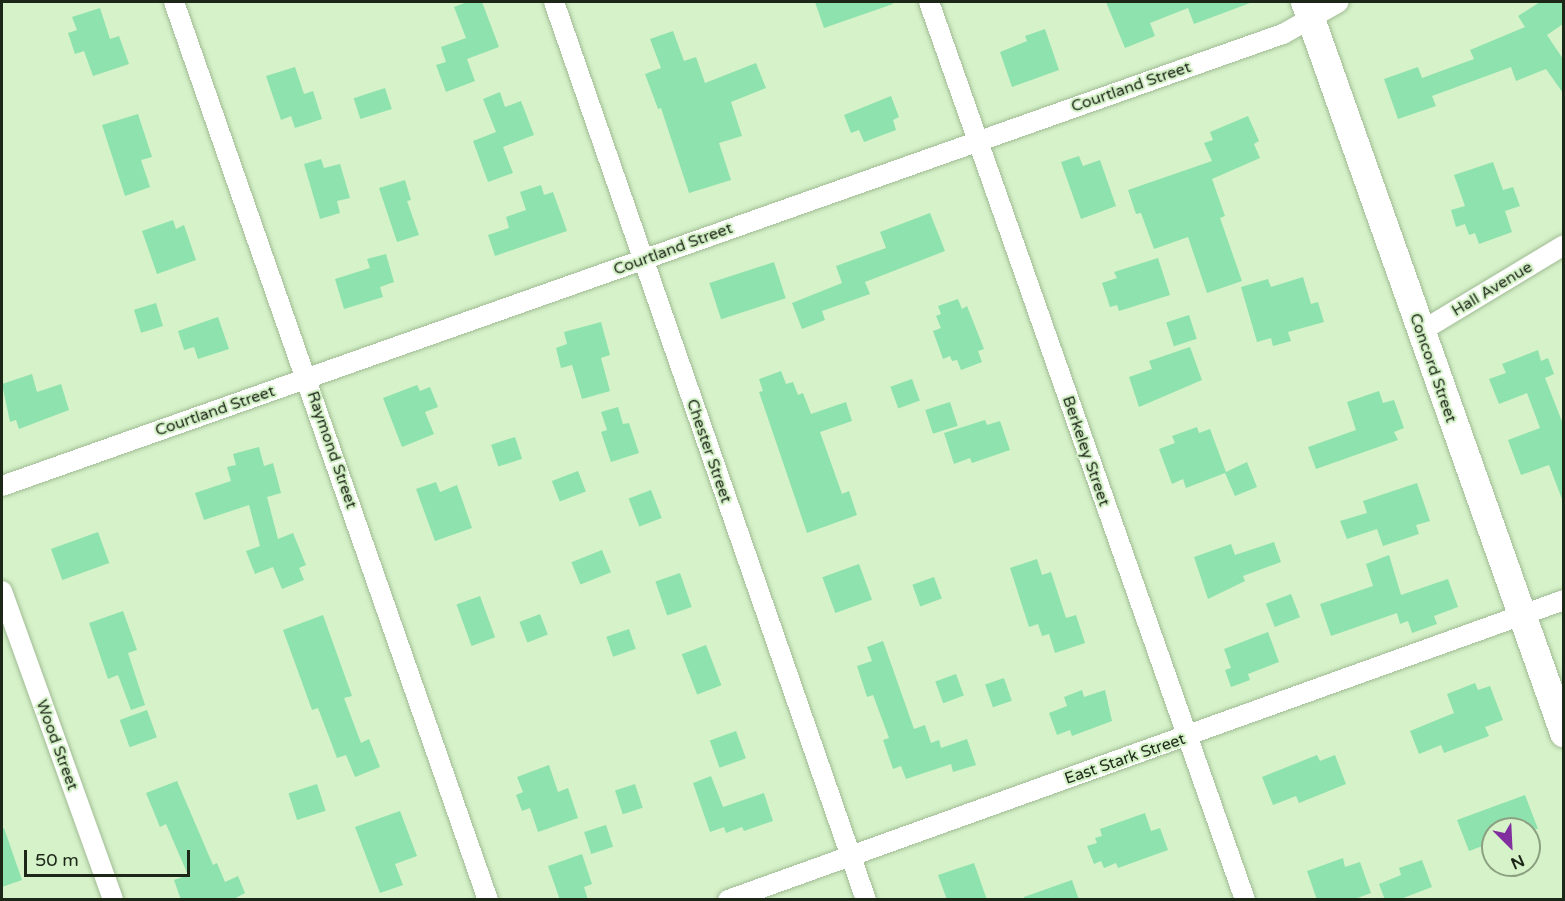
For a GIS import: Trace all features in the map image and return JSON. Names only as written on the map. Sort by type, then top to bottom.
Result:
[{"type":"main road","name":"Concord Street","points":[[1308,10],[1563,733]]},
{"type":"street","name":"Raymond Street","points":[[174,2],[488,900]]},
{"type":"street","name":"Chester Street","points":[[554,2],[866,900]]},
{"type":"street","name":"Berkeley Street","points":[[929,2],[1245,900]]},
{"type":"street","name":"Courtland Street","points":[[2,486],[1283,34],[1308,10],[1339,2]]},
{"type":"street","name":"Hall Avenue","points":[[1420,332],[1563,245]]},
{"type":"street","name":"Wood Street","points":[[2,591],[113,900]]},
{"type":"street","name":"East Stark Street","points":[[728,900],[1187,738],[1522,617],[1563,600]]},
{"type":"building","points":[[467,2],[482,2],[499,47],[467,59],[475,81],[446,92],[436,65],[446,62],[441,47],[466,38],[454,7]]},
{"type":"building","points":[[815,2],[892,2],[893,4],[824,28]]},
{"type":"building","points":[[1106,2],[1250,3],[1194,24],[1188,8],[1150,23],[1155,36],[1125,48]]},
{"type":"building","points":[[1540,2],[1563,2],[1563,24],[1547,35],[1563,59],[1563,93],[1546,69],[1516,81],[1511,67],[1432,96],[1436,106],[1398,119],[1384,79],[1418,67],[1422,78],[1474,59],[1470,50],[1525,27],[1518,16]]},
{"type":"building","points":[[100,8],[110,39],[119,36],[129,64],[93,76],[84,51],[75,54],[68,33],[77,30],[72,17]]},
{"type":"building","points":[[1045,29],[1059,70],[1012,87],[1000,52],[1027,41],[1025,36]]},
{"type":"building","points":[[673,31],[684,61],[696,57],[705,83],[756,63],[766,88],[731,102],[742,136],[719,143],[731,180],[689,193],[661,108],[658,109],[645,74],[661,68],[650,39]]},
{"type":"building","points":[[295,67],[304,94],[313,91],[322,119],[295,128],[291,116],[281,120],[266,76]]},
{"type":"building","points":[[385,88],[392,109],[360,119],[354,98]]},
{"type":"building","points":[[500,92],[505,107],[521,101],[534,135],[503,147],[513,173],[488,182],[473,141],[496,132],[483,99]]},
{"type":"building","points":[[891,96],[899,117],[893,120],[896,130],[864,142],[859,130],[851,133],[844,115]]},
{"type":"building","points":[[138,114],[152,157],[141,160],[150,187],[125,196],[102,125]]},
{"type":"building","points":[[1248,116],[1259,141],[1254,144],[1260,158],[1212,179],[1225,216],[1220,218],[1242,281],[1207,293],[1188,237],[1154,249],[1141,213],[1136,214],[1128,190],[1212,161],[1204,143],[1213,140],[1210,132]]},
{"type":"building","points":[[1079,156],[1083,166],[1100,160],[1116,206],[1081,219],[1061,162]]},
{"type":"building","points":[[321,159],[324,168],[340,164],[350,198],[337,201],[340,213],[320,219],[304,164]]},
{"type":"building","points":[[1493,162],[1503,190],[1513,187],[1520,206],[1505,211],[1512,232],[1479,244],[1475,233],[1469,235],[1465,224],[1456,227],[1451,210],[1465,206],[1454,175]]},
{"type":"building","points":[[405,180],[411,200],[407,201],[419,235],[397,242],[379,188]]},
{"type":"building","points":[[541,185],[544,195],[553,192],[567,231],[495,256],[488,235],[509,228],[506,217],[526,210],[520,192]]},
{"type":"building","points":[[930,213],[945,251],[865,282],[870,294],[822,311],[825,320],[802,329],[792,303],[842,283],[836,266],[886,248],[880,232]]},
{"type":"building","points":[[173,220],[176,229],[184,225],[196,260],[157,274],[142,231]]},
{"type":"building","points":[[386,254],[394,282],[380,287],[383,297],[344,309],[335,279],[370,268],[367,259]]},
{"type":"building","points":[[1158,258],[1170,295],[1119,311],[1117,305],[1110,307],[1102,283],[1117,278],[1114,272]]},
{"type":"building","points":[[774,262],[786,298],[721,319],[709,283]]},
{"type":"building","points":[[1303,277],[1311,304],[1318,302],[1324,322],[1288,332],[1291,341],[1273,346],[1271,338],[1257,342],[1241,287],[1268,279],[1271,287]]},
{"type":"building","points":[[958,299],[962,309],[967,306],[984,349],[978,351],[982,362],[961,370],[957,360],[952,361],[950,356],[943,359],[933,331],[941,328],[936,316],[941,314],[938,306]]},
{"type":"building","points":[[156,303],[163,326],[141,333],[134,310]]},
{"type":"building","points":[[1189,315],[1197,339],[1174,346],[1166,322]]},
{"type":"building","points":[[218,317],[229,349],[198,359],[194,347],[184,350],[178,331]]},
{"type":"building","points":[[601,322],[610,355],[601,358],[610,391],[582,399],[572,365],[561,368],[556,348],[567,344],[564,332]]},
{"type":"building","points":[[1190,347],[1202,380],[1139,407],[1129,377],[1152,369],[1149,361]]},
{"type":"building","points":[[1538,350],[1541,361],[1548,358],[1554,374],[1545,378],[1563,424],[1562,499],[1549,465],[1521,475],[1508,440],[1540,428],[1527,393],[1499,404],[1489,379],[1506,373],[1502,364]]},
{"type":"building","points":[[781,371],[786,384],[793,382],[798,395],[803,393],[811,414],[846,402],[852,421],[820,432],[842,494],[849,491],[857,515],[807,533],[759,392],[763,391],[759,379]]},
{"type":"building","points":[[32,374],[37,392],[61,384],[69,410],[19,429],[16,420],[10,422],[2,384]]},
{"type":"building","points":[[912,379],[920,401],[898,408],[890,387]]},
{"type":"building","points":[[417,385],[420,391],[430,387],[438,407],[425,412],[434,434],[402,447],[383,398]]},
{"type":"building","points":[[1379,391],[1383,403],[1394,400],[1404,428],[1394,432],[1398,440],[1316,469],[1308,447],[1356,430],[1347,402]]},
{"type":"building","points":[[950,402],[958,426],[933,434],[925,410]]},
{"type":"building","points":[[618,407],[623,424],[629,423],[639,453],[611,462],[601,432],[607,430],[601,412]]},
{"type":"building","points":[[985,420],[987,425],[1000,421],[1010,450],[972,463],[970,458],[954,464],[944,433]]},
{"type":"building","points":[[1197,427],[1199,433],[1210,429],[1226,472],[1247,462],[1257,487],[1235,496],[1225,473],[1186,488],[1183,479],[1172,484],[1159,449],[1175,443],[1172,436]]},
{"type":"building","points":[[515,437],[522,459],[498,467],[491,445]]},
{"type":"building","points":[[259,447],[264,466],[273,463],[281,493],[267,497],[278,539],[293,533],[306,565],[299,568],[304,580],[282,589],[273,567],[255,574],[246,551],[260,546],[249,505],[204,520],[195,493],[231,481],[227,467],[236,465],[233,454]]},
{"type":"building","points":[[578,471],[586,492],[560,502],[552,481]]},
{"type":"building","points":[[436,482],[440,492],[457,485],[472,528],[435,541],[416,489]]},
{"type":"building","points":[[1417,483],[1430,521],[1416,525],[1419,534],[1383,546],[1377,529],[1347,539],[1340,521],[1367,513],[1363,501]]},
{"type":"building","points":[[651,490],[662,518],[639,527],[629,499]]},
{"type":"building","points":[[98,532],[109,563],[62,580],[51,549]]},
{"type":"building","points":[[1274,542],[1281,562],[1243,576],[1245,581],[1208,599],[1194,557],[1231,544],[1235,555]]},
{"type":"building","points":[[602,550],[611,572],[580,585],[571,562]]},
{"type":"building","points":[[1389,555],[1401,595],[1448,579],[1458,607],[1434,616],[1437,624],[1412,633],[1408,621],[1400,624],[1397,613],[1331,636],[1320,604],[1373,586],[1366,564]]},
{"type":"building","points":[[1037,559],[1042,575],[1051,572],[1066,618],[1076,615],[1085,643],[1055,653],[1049,634],[1042,636],[1038,624],[1029,627],[1010,568]]},
{"type":"building","points":[[859,564],[872,600],[835,613],[822,577]]},
{"type":"building","points":[[680,573],[692,607],[667,616],[655,581]]},
{"type":"building","points":[[934,577],[942,599],[920,606],[912,585]]},
{"type":"building","points":[[1291,594],[1300,617],[1275,627],[1266,604]]},
{"type":"building","points":[[480,596],[495,637],[472,646],[457,605]]},
{"type":"building","points":[[123,611],[137,650],[128,653],[145,705],[131,710],[118,675],[108,679],[89,623]]},
{"type":"building","points":[[540,614],[548,635],[527,642],[519,622]]},
{"type":"building","points":[[323,615],[352,696],[344,698],[361,743],[369,739],[380,767],[355,777],[346,755],[337,758],[318,708],[312,710],[283,630]]},
{"type":"building","points":[[629,629],[636,649],[613,657],[606,637]]},
{"type":"building","points":[[1268,632],[1279,662],[1248,674],[1250,680],[1231,687],[1225,670],[1231,668],[1224,649]]},
{"type":"building","points":[[883,641],[914,729],[925,725],[931,743],[939,740],[941,748],[967,739],[976,765],[953,772],[951,764],[906,779],[901,766],[893,769],[883,740],[889,738],[873,695],[867,697],[857,666],[872,661],[867,647]]},
{"type":"building","points":[[706,645],[721,685],[697,694],[682,654]]},
{"type":"building","points":[[956,674],[964,696],[943,703],[935,682]]},
{"type":"building","points":[[1004,678],[1012,701],[993,707],[985,685]]},
{"type":"building","points":[[1475,683],[1478,690],[1490,686],[1503,720],[1485,727],[1489,736],[1444,753],[1441,745],[1419,754],[1410,731],[1454,713],[1447,694]]},
{"type":"building","points":[[1082,690],[1084,697],[1105,690],[1112,721],[1072,736],[1070,730],[1057,735],[1049,713],[1067,706],[1064,697]]},
{"type":"building","points":[[147,710],[157,737],[130,747],[120,720]]},
{"type":"building","points":[[736,731],[746,758],[720,768],[710,741]]},
{"type":"building","points":[[1317,755],[1320,761],[1335,755],[1346,784],[1299,803],[1296,796],[1273,805],[1262,777]]},
{"type":"building","points":[[549,765],[558,792],[568,788],[578,818],[538,832],[530,808],[522,811],[516,795],[523,792],[517,777]]},
{"type":"building","points":[[711,776],[723,807],[764,793],[773,821],[744,831],[742,827],[726,833],[724,827],[710,832],[693,783]]},
{"type":"building","points":[[177,781],[213,865],[217,863],[225,882],[238,876],[245,893],[232,900],[181,900],[174,880],[188,875],[166,824],[160,827],[146,793]]},
{"type":"building","points":[[317,784],[326,811],[297,820],[288,793]]},
{"type":"building","points":[[635,784],[643,808],[623,814],[615,790]]},
{"type":"building","points":[[1525,795],[1533,817],[1481,817],[1481,846],[1469,851],[1457,820]]},
{"type":"building","points":[[400,811],[417,856],[395,864],[403,885],[380,893],[355,827]]},
{"type":"building","points":[[1145,813],[1151,831],[1160,828],[1168,850],[1118,868],[1116,863],[1104,868],[1101,861],[1094,864],[1087,846],[1097,843],[1095,838],[1102,836],[1100,829]]},
{"type":"building","points":[[606,825],[613,847],[591,854],[584,832]]},
{"type":"building","points":[[4,828],[22,880],[2,887],[2,829]]},
{"type":"building","points":[[582,854],[592,884],[584,887],[588,900],[560,900],[548,866]]},
{"type":"building","points":[[1343,858],[1345,867],[1360,862],[1371,893],[1352,900],[1317,900],[1307,871]]},
{"type":"building","points":[[1422,860],[1432,887],[1398,900],[1385,900],[1379,884],[1401,875],[1399,868]]},
{"type":"building","points":[[974,863],[987,900],[947,900],[938,875]]},
{"type":"building","points":[[1072,880],[1079,900],[1024,900],[1024,897]]}]
